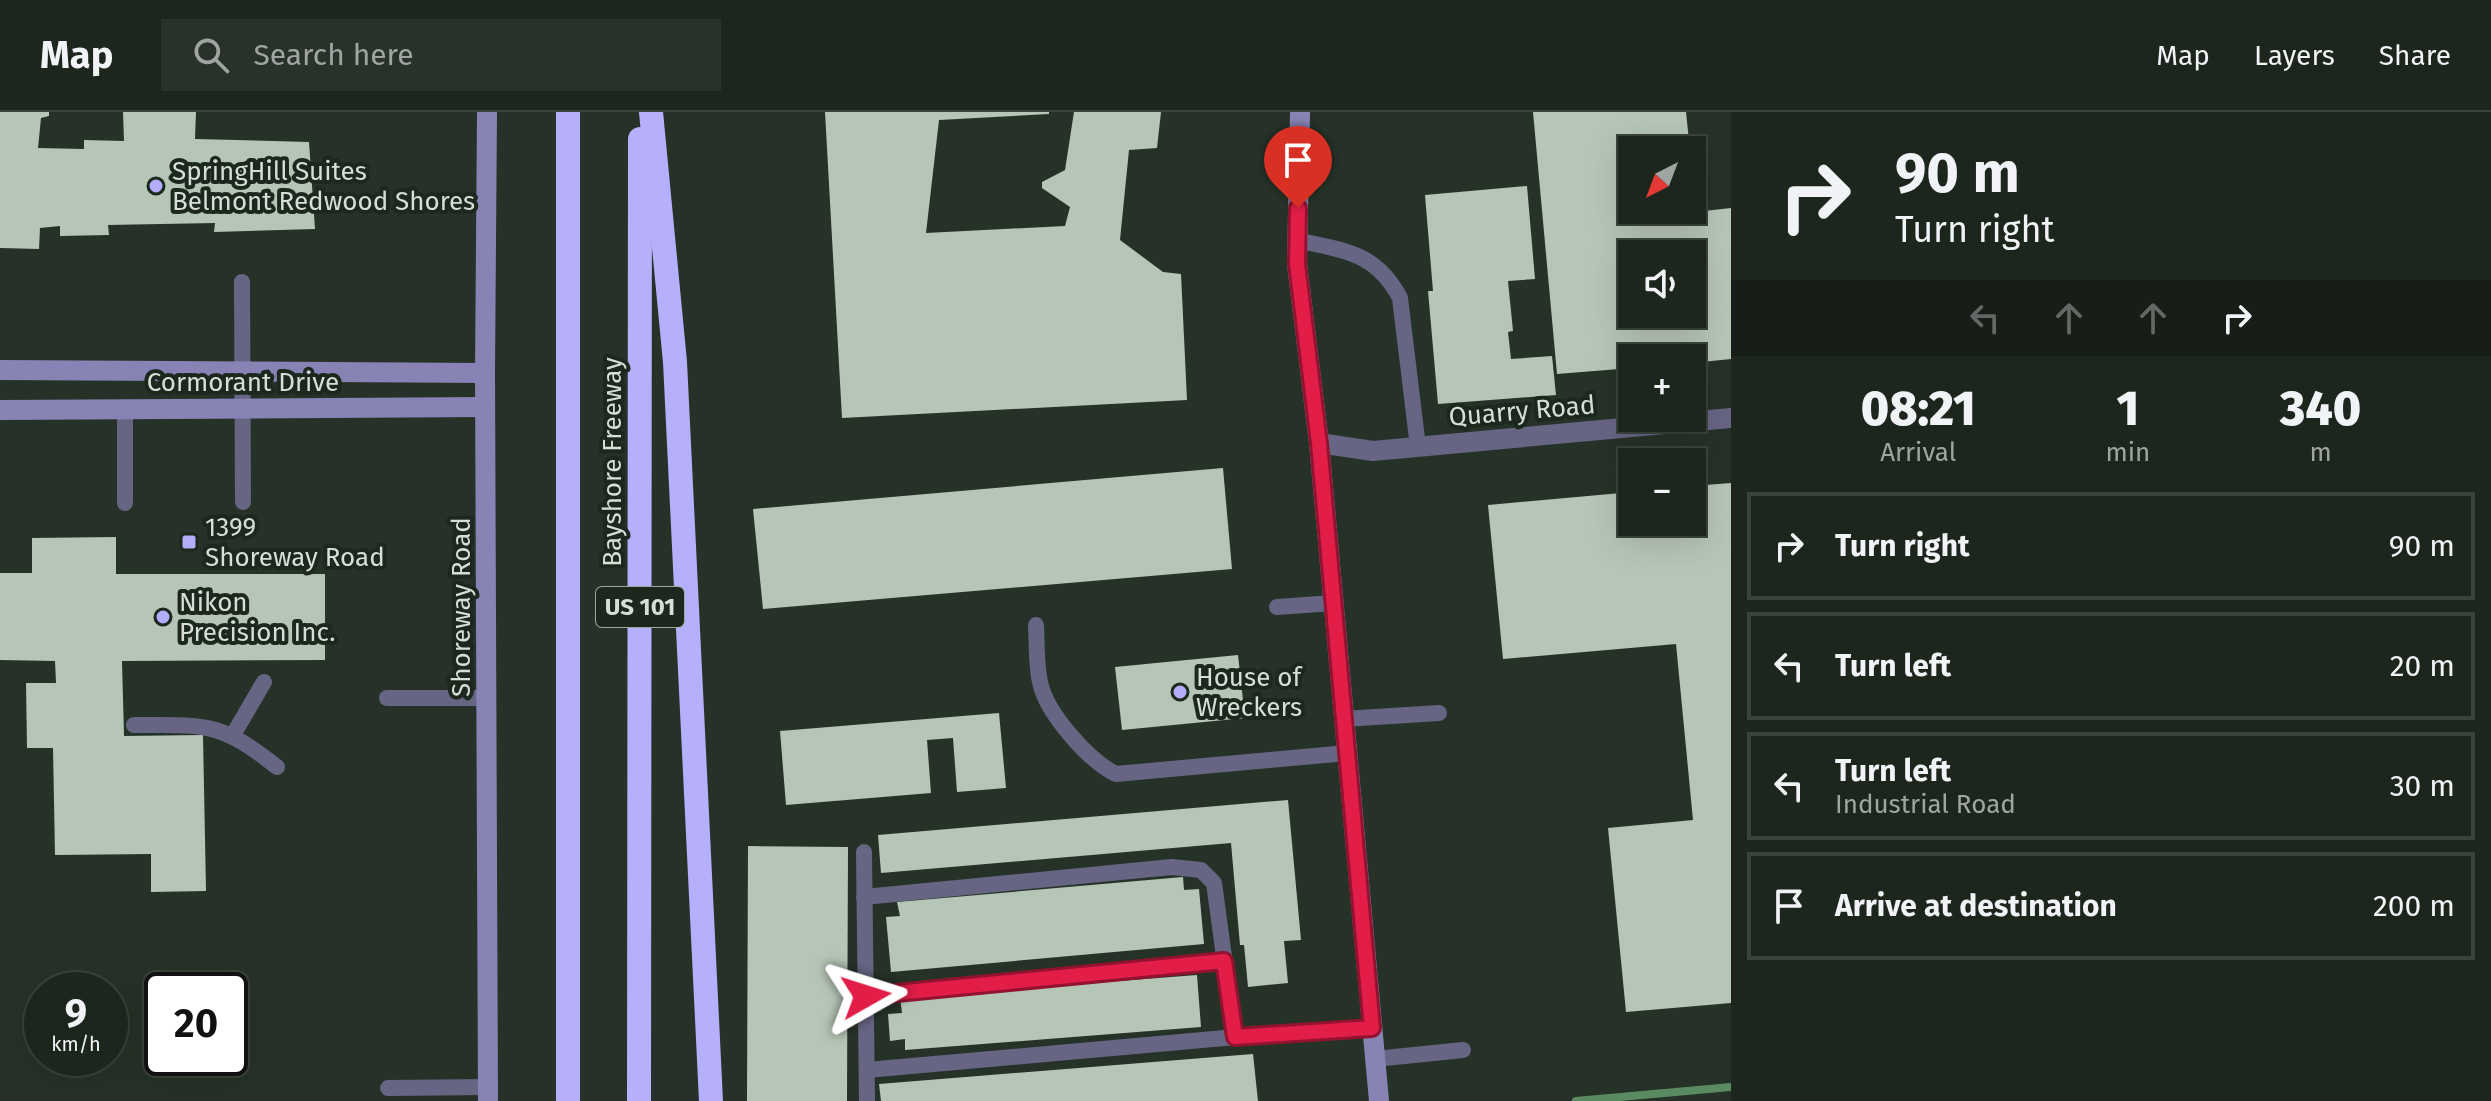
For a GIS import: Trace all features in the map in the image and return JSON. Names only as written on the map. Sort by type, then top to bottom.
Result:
[{"type":"highway","name":"Bayshore Freeway","points":[[568,112],[568,1101]]},
{"type":"highway","name":"Bayshore Freeway","points":[[639,1101],[640,112]]},
{"type":"highway","points":[[651,112],[675,362],[711,1101]]},
{"type":"street","name":"Shoreway Road","points":[[487,112],[488,1094]]},
{"type":"street","points":[[1300,112],[1297,264],[1319,443],[1379,1101]]},
{"type":"street","name":"Cormorant Drive","points":[[0,370],[485,373]]},
{"type":"street","name":"Cormorant Drive","points":[[0,410],[485,407]]},
{"type":"street","name":"Quarry Road","points":[[1319,443],[1373,451],[1731,418]]},
{"type":"lane","points":[[1297,240],[1360,256],[1377,264],[1400,298],[1418,447]]},
{"type":"lane","points":[[242,282],[243,502]]},
{"type":"lane","points":[[125,409],[125,503]]},
{"type":"lane","points":[[1277,607],[1333,603]]},
{"type":"lane","points":[[1036,625],[1040,684],[1047,701],[1089,754],[1116,774],[1347,753]]},
{"type":"lane","points":[[233,735],[264,682]]},
{"type":"lane","points":[[387,698],[487,698]]},
{"type":"lane","points":[[1344,719],[1439,713]]},
{"type":"lane","points":[[134,725],[200,725],[233,735],[277,767]]},
{"type":"lane","points":[[864,852],[867,1101]]},
{"type":"lane","points":[[864,897],[1172,867],[1201,870],[1214,883],[1235,1037]]},
{"type":"lane","points":[[866,996],[1224,961]]},
{"type":"lane","points":[[867,1070],[1372,1028]]},
{"type":"lane","points":[[1376,1066],[1463,1050]]},
{"type":"lane","points":[[388,1088],[488,1094]]},
{"type":"building","name":"SpringHill Suites Belmont Redwood Shores","points":[[0,112],[49,112],[49,116],[41,118],[38,148],[84,149],[84,140],[124,141],[123,112],[196,112],[195,139],[309,142],[315,229],[214,232],[215,223],[108,225],[109,235],[60,236],[60,226],[40,228],[39,249],[0,248]]},
{"type":"building","points":[[825,112],[1049,112],[939,120],[926,233],[1065,226],[1070,207],[1042,188],[1042,182],[1065,170],[1074,112],[1161,112],[1157,148],[1129,150],[1120,240],[1163,272],[1181,274],[1187,400],[842,418]]},
{"type":"building","points":[[1533,112],[1686,112],[1689,136],[1618,136],[1618,224],[1706,224],[1706,211],[1731,208],[1731,359],[1706,362],[1706,344],[1618,344],[1618,369],[1557,374]]},
{"type":"building","points":[[1527,186],[1535,279],[1508,281],[1513,331],[1508,332],[1511,359],[1552,356],[1556,395],[1438,404],[1428,291],[1433,291],[1425,195]]},
{"type":"building","points":[[1223,468],[1232,569],[763,609],[753,509]]},
{"type":"building","points":[[1731,483],[1731,1003],[1626,1012],[1608,828],[1693,820],[1676,644],[1503,659],[1488,505],[1618,493],[1618,536],[1706,536],[1706,485]]},
{"type":"building","points":[[116,537],[116,574],[325,574],[325,660],[122,661],[124,736],[203,735],[206,891],[151,892],[151,854],[55,855],[53,748],[27,748],[26,683],[56,683],[55,661],[0,660],[0,573],[32,573],[32,538]]},
{"type":"building","name":"House of Wreckers","points":[[1238,655],[1245,718],[1122,730],[1115,667]]},
{"type":"building","points":[[999,713],[1006,788],[957,792],[953,738],[927,740],[931,793],[786,805],[780,731]]},
{"type":"building","points":[[1288,800],[1301,940],[1284,941],[1288,983],[1248,987],[1244,945],[1240,945],[1231,843],[881,873],[878,835]]},
{"type":"building","points":[[748,846],[848,847],[847,1101],[747,1101]]},
{"type":"building","points":[[1183,877],[1184,890],[1199,889],[1204,944],[891,972],[886,917],[900,916],[897,902]]},
{"type":"building","points":[[1197,975],[1201,1027],[905,1050],[905,1039],[890,1041],[888,1014],[902,1013],[900,998]]},
{"type":"building","points":[[1253,1054],[1258,1101],[881,1101],[879,1084]]},
{"type":"waterway","points":[[1576,1101],[1731,1087]]},
{"type":"place","name":"SpringHill Suites Belmont Redwood Shores","points":[[156,186]]},
{"type":"place","name":"1399 Shoreway Road","points":[[189,542]]},
{"type":"place","name":"Nikon Precision Inc.","points":[[163,617]]},
{"type":"place","name":"House of Wreckers","points":[[1180,692]]},
{"type":"route","points":[[866,996],[1224,961],[1235,1037],[1372,1028],[1319,443],[1297,264],[1298,208]]}]
